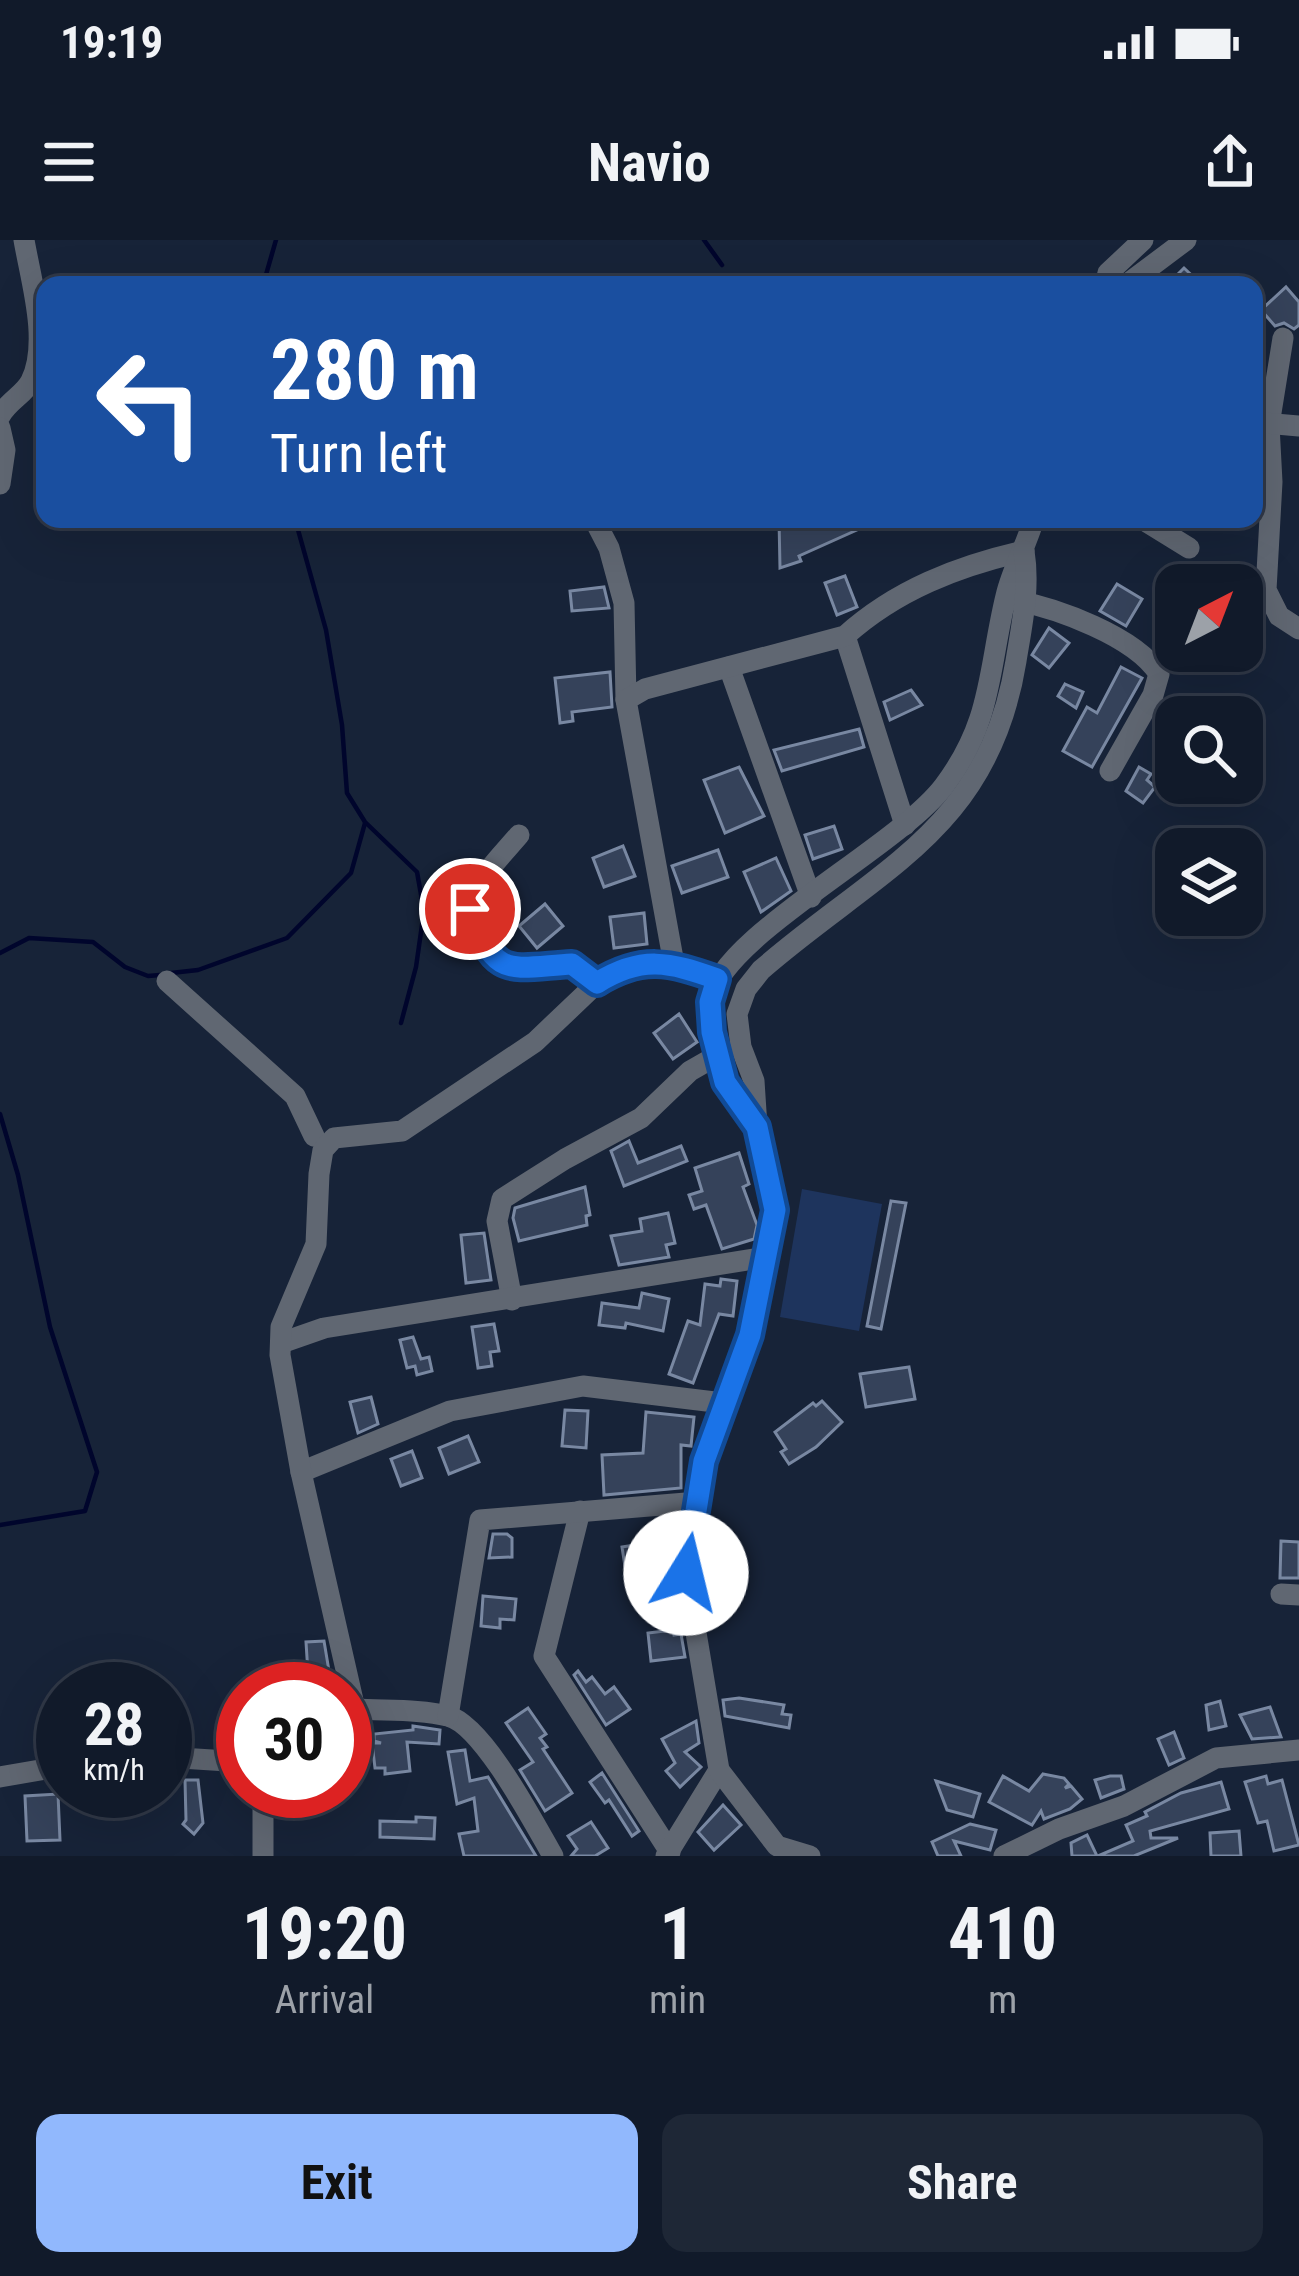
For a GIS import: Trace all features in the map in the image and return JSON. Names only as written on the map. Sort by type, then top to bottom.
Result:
[{"type":"street","points":[[24,240],[36,318]]},
{"type":"street","points":[[1107,276],[1143,240]]},
{"type":"street","points":[[1138,276],[1186,240]]},
{"type":"street","points":[[1263,420],[1283,338]]},
{"type":"street","points":[[0,416],[9,400],[28,388],[36,370]]},
{"type":"street","points":[[1263,424],[1299,426]]},
{"type":"street","points":[[0,428],[5,450],[0,484]]},
{"type":"street","points":[[1263,430],[1272,482],[1266,590],[1279,616],[1299,629]]},
{"type":"street","points":[[599,528],[624,602],[626,700],[674,964]]},
{"type":"street","points":[[810,1856],[777,1846],[719,1769],[686,1573],[704,1461],[750,1335],[775,1210],[757,1127],[754,1081],[741,1047],[737,1014],[746,989],[789,946],[890,871],[931,834],[972,785],[1005,715],[1015,601],[1012,574],[1031,528]]},
{"type":"street","points":[[1157,528],[1189,548]]},
{"type":"street","points":[[626,700],[645,689],[845,636],[869,614],[931,579],[1024,551]]},
{"type":"street","points":[[1015,601],[1108,632],[1152,663],[1159,674],[1154,694],[1110,771]]},
{"type":"street","points":[[757,1127],[725,1082],[710,1002],[717,979],[742,950],[905,826],[945,785],[974,739],[1015,601]]},
{"type":"street","points":[[845,636],[905,826]]},
{"type":"street","points":[[729,667],[812,897]]},
{"type":"street","points":[[519,835],[475,891],[470,909],[479,933],[493,957],[510,968],[572,964],[597,983]]},
{"type":"street","points":[[324,1141],[402,1131],[535,1042],[597,983],[622,968],[674,964],[717,979]]},
{"type":"street","points":[[167,981],[295,1096],[324,1141],[316,1244],[281,1327],[281,1343],[340,1662]]},
{"type":"street","points":[[512,1300],[497,1221],[502,1199],[641,1118],[690,1071],[718,1055]]},
{"type":"street","points":[[281,1343],[324,1328],[766,1257]]},
{"type":"street","points":[[302,1472],[450,1411],[583,1386],[722,1403]]},
{"type":"street","points":[[448,1716],[480,1520],[698,1502]]},
{"type":"street","points":[[580,1511],[544,1656],[668,1854],[719,1769]]},
{"type":"street","points":[[372,1713],[448,1716],[464,1723],[494,1757],[553,1856]]},
{"type":"street","points":[[1274,1752],[1299,1734]]},
{"type":"street","points":[[1004,1856],[1059,1828],[1124,1806],[1216,1758],[1299,1750]]},
{"type":"street","points":[[0,1777],[36,1771]]},
{"type":"street","points":[[262,1818],[262,1856]]},
{"type":"shaded area","points":[[802,1189],[882,1204],[859,1331],[780,1317]]},
{"type":"building","points":[[1286,287],[1299,302],[1299,325],[1294,329],[1284,323],[1275,326],[1263,308]]},
{"type":"building","points":[[779,528],[859,528],[799,556],[801,561],[780,568]]},
{"type":"building","points":[[845,576],[857,607],[837,615],[825,583]]},
{"type":"building","points":[[1117,584],[1142,599],[1126,626],[1100,611]]},
{"type":"building","points":[[604,587],[609,608],[572,611],[570,591]]},
{"type":"building","points":[[1049,628],[1069,643],[1049,668],[1032,655]]},
{"type":"building","points":[[1121,667],[1142,678],[1092,767],[1063,751],[1087,707],[1097,713]]},
{"type":"building","points":[[610,672],[612,707],[572,712],[573,721],[560,723],[555,678]]},
{"type":"building","points":[[1065,684],[1083,692],[1076,708],[1058,696]]},
{"type":"building","points":[[911,690],[922,705],[890,720],[884,702]]},
{"type":"building","points":[[859,729],[864,747],[782,771],[774,750]]},
{"type":"building","points":[[739,767],[764,816],[725,833],[704,780]]},
{"type":"building","points":[[1139,767],[1151,774],[1147,780],[1155,787],[1143,803],[1126,791]]},
{"type":"building","points":[[834,826],[842,849],[813,859],[805,835]]},
{"type":"building","points":[[623,846],[635,876],[604,887],[593,858]]},
{"type":"building","points":[[718,850],[728,877],[682,893],[672,866]]},
{"type":"building","points":[[776,858],[791,891],[761,912],[744,872]]},
{"type":"building","points":[[545,904],[563,926],[537,948],[519,926]]},
{"type":"building","points":[[644,913],[647,944],[614,948],[610,917]]},
{"type":"building","points":[[679,1014],[697,1042],[673,1059],[654,1033]]},
{"type":"building","points":[[629,1141],[638,1163],[681,1146],[687,1161],[624,1186],[611,1151]]},
{"type":"building","points":[[739,1153],[749,1184],[743,1187],[757,1225],[754,1239],[722,1249],[706,1205],[694,1209],[689,1195],[702,1191],[695,1168]]},
{"type":"building","points":[[585,1187],[587,1225],[519,1241],[515,1208]]},
{"type":"building","points":[[891,1201],[906,1203],[881,1329],[867,1326]]},
{"type":"building","points":[[668,1213],[675,1243],[666,1245],[669,1257],[619,1265],[611,1236],[642,1231],[640,1219]]},
{"type":"building","points":[[484,1233],[491,1280],[466,1283],[461,1235]]},
{"type":"building","points":[[721,1279],[737,1281],[733,1316],[719,1314],[693,1383],[669,1374],[688,1321],[700,1325],[705,1284],[720,1286]]},
{"type":"building","points":[[642,1293],[669,1299],[663,1331],[626,1323],[625,1328],[599,1325],[602,1303],[639,1308]]},
{"type":"building","points":[[494,1324],[499,1351],[490,1352],[492,1366],[478,1368],[472,1327]]},
{"type":"building","points":[[413,1337],[421,1359],[429,1357],[432,1371],[417,1375],[415,1366],[407,1368],[400,1340]]},
{"type":"building","points":[[909,1367],[915,1399],[866,1407],[860,1374]]},
{"type":"building","points":[[371,1397],[378,1424],[358,1433],[350,1402]]},
{"type":"building","points":[[822,1401],[842,1422],[789,1464],[775,1432]]},
{"type":"building","points":[[565,1410],[588,1411],[586,1448],[562,1446]]},
{"type":"building","points":[[646,1412],[694,1417],[691,1446],[681,1445],[681,1488],[604,1495],[602,1455],[643,1453]]},
{"type":"building","points":[[468,1436],[479,1462],[449,1474],[439,1448]]},
{"type":"building","points":[[412,1451],[422,1478],[401,1486],[391,1459]]},
{"type":"building","points":[[493,1534],[512,1538],[512,1557],[489,1558]]},
{"type":"building","points":[[659,1541],[666,1580],[628,1586],[622,1547]]},
{"type":"building","points":[[1281,1541],[1299,1542],[1299,1578],[1280,1578]]},
{"type":"building","points":[[483,1596],[516,1599],[514,1620],[500,1619],[500,1628],[481,1626]]},
{"type":"building","points":[[673,1630],[674,1635],[681,1634],[685,1657],[651,1661],[648,1633]]},
{"type":"building","points":[[324,1641],[328,1662],[307,1662],[306,1642]]},
{"type":"building","points":[[578,1671],[586,1682],[592,1677],[605,1694],[614,1687],[630,1709],[606,1725],[574,1675]]},
{"type":"building","points":[[723,1700],[784,1705],[782,1714],[791,1715],[789,1728],[725,1716]]},
{"type":"building","points":[[1220,1701],[1226,1726],[1209,1730],[1206,1705]]},
{"type":"building","points":[[1270,1707],[1281,1737],[1252,1739],[1240,1715]]},
{"type":"building","points":[[528,1708],[546,1734],[540,1738],[547,1747],[543,1749],[572,1793],[545,1811],[520,1770],[533,1762],[506,1723]]},
{"type":"building","points":[[696,1721],[699,1743],[685,1752],[701,1767],[680,1787],[666,1771],[675,1763],[662,1739]]},
{"type":"building","points":[[413,1726],[440,1730],[439,1744],[407,1742],[410,1771],[385,1774],[385,1768],[375,1768],[372,1743],[381,1743],[374,1741],[374,1734],[413,1730]]},
{"type":"building","points":[[1174,1732],[1184,1758],[1169,1765],[1158,1739]]},
{"type":"building","points":[[465,1750],[470,1781],[488,1777],[536,1856],[464,1856],[459,1834],[478,1831],[474,1798],[457,1804],[448,1752]]},
{"type":"building","points":[[602,1773],[639,1831],[632,1836],[609,1800],[605,1803],[590,1782]]},
{"type":"building","points":[[1043,1774],[1064,1778],[1069,1784],[1065,1788],[1071,1786],[1082,1799],[1044,1819],[1041,1811],[1032,1825],[989,1802],[1003,1776],[1029,1791]]},
{"type":"building","points":[[1121,1776],[1124,1789],[1101,1798],[1095,1780]]},
{"type":"building","points":[[1266,1776],[1268,1784],[1282,1780],[1299,1845],[1274,1851],[1267,1821],[1258,1823],[1245,1782]]},
{"type":"building","points":[[192,1780],[198,1780],[203,1823],[194,1834],[183,1824],[192,1818]]},
{"type":"building","points":[[936,1781],[980,1794],[973,1817],[947,1810]]},
{"type":"building","points":[[1221,1782],[1229,1809],[1150,1831],[1151,1838],[1178,1838],[1134,1856],[1098,1856],[1133,1841],[1126,1825],[1147,1816],[1145,1812],[1181,1793]]},
{"type":"building","points":[[36,1795],[36,1818],[59,1818],[60,1840],[27,1841],[25,1796]]},
{"type":"building","points":[[723,1805],[741,1825],[714,1850],[698,1832]]},
{"type":"building","points":[[416,1817],[435,1818],[434,1839],[380,1837],[380,1821],[416,1822]]},
{"type":"building","points":[[591,1822],[608,1848],[595,1856],[571,1856],[577,1849],[568,1836]]},
{"type":"building","points":[[970,1824],[996,1830],[990,1850],[954,1841],[961,1856],[938,1856],[932,1842]]},
{"type":"building","points":[[1239,1831],[1241,1856],[1211,1856],[1210,1833]]},
{"type":"building","points":[[1087,1835],[1097,1856],[1072,1856],[1071,1843]]},
{"type":"waterway","points":[[266,276],[276,240]]},
{"type":"waterway","points":[[704,240],[722,265]]},
{"type":"waterway","points":[[298,528],[326,630],[342,725],[347,793],[365,822],[417,872],[424,911],[401,1023]]},
{"type":"waterway","points":[[171,973],[198,970],[287,938],[351,873],[365,823]]},
{"type":"waterway","points":[[0,953],[29,938],[93,942],[125,967],[148,976],[160,975]]},
{"type":"waterway","points":[[0,1114],[50,1327],[97,1472],[85,1511],[0,1525]]},
{"type":"route","points":[[470,909],[493,957],[510,968],[572,964],[597,983],[622,968],[674,964],[717,979],[710,1002],[712,1032],[725,1082],[757,1127],[775,1210],[750,1335],[704,1461],[686,1573]]}]
